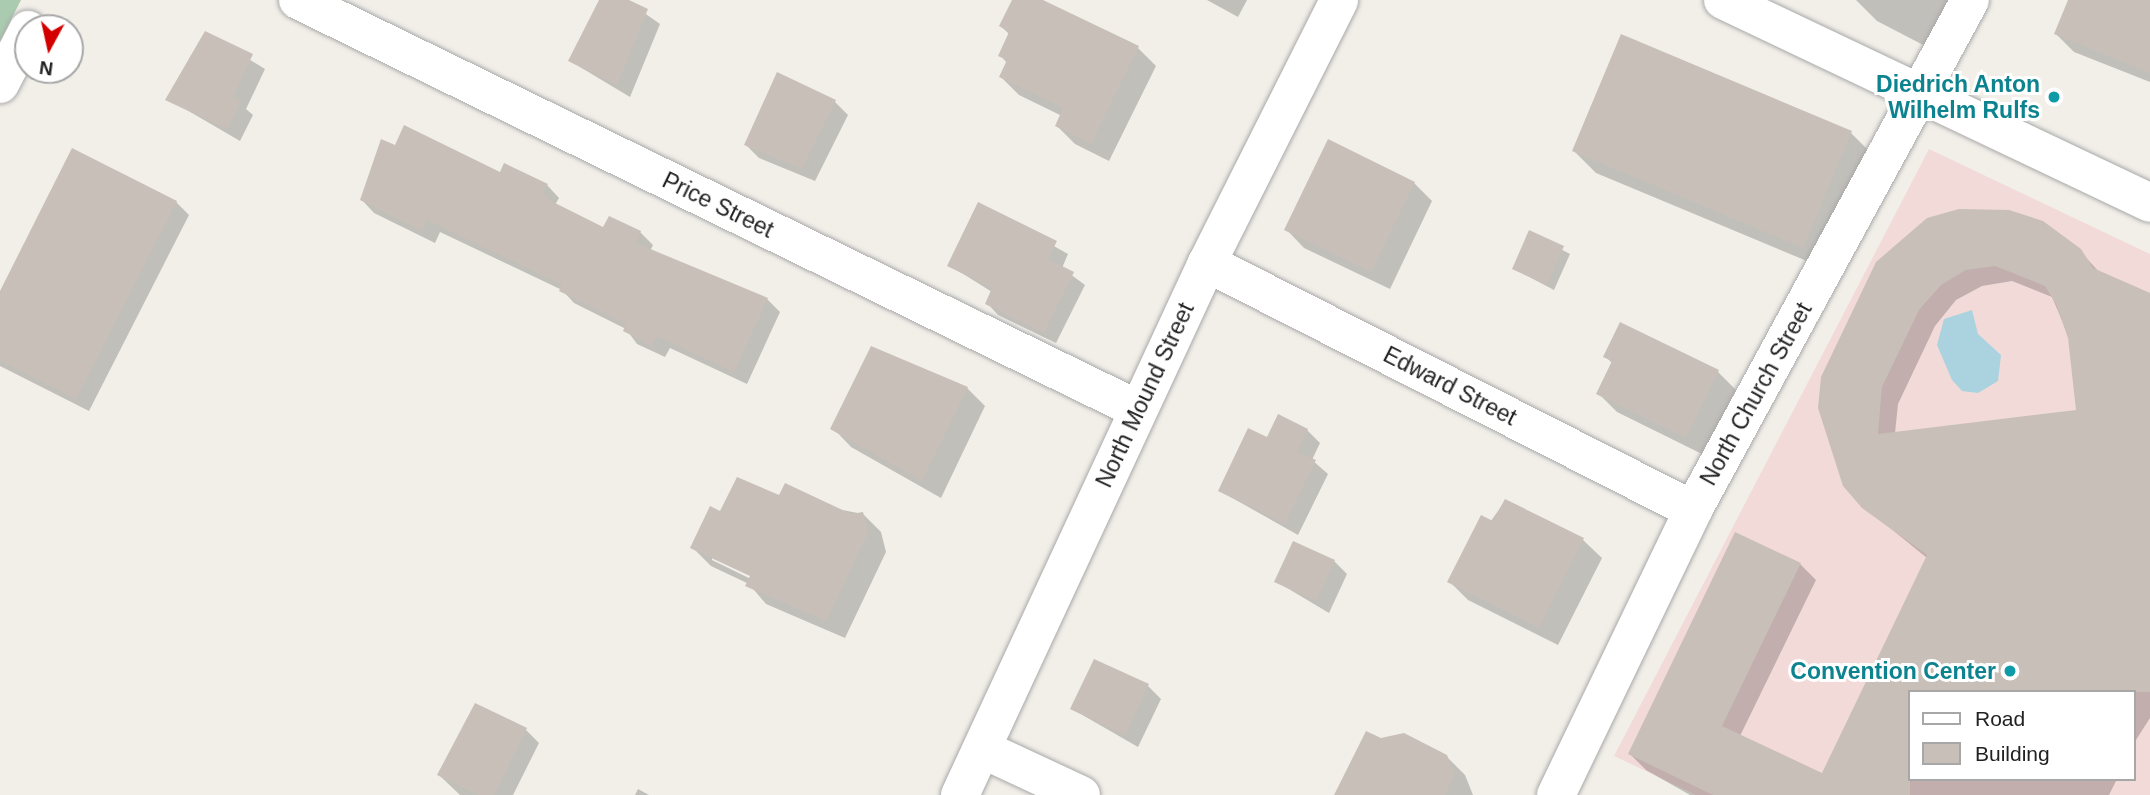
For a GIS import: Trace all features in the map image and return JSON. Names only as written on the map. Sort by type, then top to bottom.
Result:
[{"type":"street","name":"Price Street","points":[[298,0],[1138,409]]},
{"type":"street","name":"North Mound Street","points":[[960,795],[1207,263],[1339,0]]},
{"type":"street","points":[[1723,0],[1921,91],[2150,203]]},
{"type":"street","name":"North Church Street","points":[[1556,795],[1693,510],[1970,0]]},
{"type":"street","points":[[0,84],[14,57]]},
{"type":"street","name":"Edward Street","points":[[1207,263],[1693,510]]},
{"type":"street","points":[[982,749],[1081,795]]},
{"type":"shaded area","points":[[1929,149],[2150,254],[2150,795],[1696,795],[1614,756]]},
{"type":"green space","points":[[0,0],[21,0],[0,41]]},
{"type":"water","points":[[1972,310],[1978,334],[2001,355],[1998,381],[1978,393],[1962,391],[1952,380],[1937,345],[1944,319]]},
{"type":"building","points":[[599,0],[629,0],[648,9],[617,85],[568,61]]},
{"type":"building","points":[[1012,0],[1043,0],[1139,46],[1091,144],[1055,126],[1063,108],[999,77],[1007,60],[998,56],[1009,32],[999,26]]},
{"type":"building","points":[[2068,0],[2150,0],[2150,73],[2054,34]]},
{"type":"building","points":[[205,31],[253,54],[233,97],[241,101],[227,129],[165,100]]},
{"type":"building","points":[[1621,34],[1852,131],[1803,248],[1572,151]]},
{"type":"building","points":[[777,72],[836,100],[802,169],[744,145]]},
{"type":"building","points":[[404,125],[500,172],[504,163],[548,184],[543,193],[549,200],[603,227],[609,216],[641,231],[636,243],[768,298],[734,372],[657,336],[652,346],[623,331],[626,324],[559,291],[562,285],[427,220],[422,231],[360,200],[381,139],[395,145]]},
{"type":"building","points":[[1328,139],[1415,182],[1371,272],[1284,230]]},
{"type":"building","points":[[72,148],[177,201],[76,399],[0,361],[0,291]]},
{"type":"building","points":[[978,202],[1057,241],[1048,259],[1074,272],[1044,333],[985,304],[992,288],[947,266]]},
{"type":"building","points":[[1959,209],[2009,210],[2043,221],[2081,249],[2093,268],[2150,293],[2150,692],[1909,690],[1910,795],[1713,795],[1628,754],[1735,532],[1801,563],[1722,726],[1822,773],[1927,555],[1862,508],[1843,486],[1818,408],[1821,377],[1876,262],[1927,218]],"holes":[[[1995,266],[2045,286],[2056,304],[2068,338],[2076,410],[1878,434],[1882,387],[1919,310],[1941,285],[1966,270]]]},
{"type":"building","points":[[1529,230],[1564,246],[1547,285],[1512,269]]},
{"type":"building","points":[[1620,322],[1719,370],[1686,438],[1596,394],[1612,361],[1603,357]]},
{"type":"building","points":[[871,346],[968,387],[922,481],[830,429]]},
{"type":"building","points":[[1278,414],[1308,429],[1297,452],[1316,460],[1285,524],[1218,491],[1248,428],[1267,437]]},
{"type":"building","points":[[737,477],[779,495],[785,483],[851,514],[863,512],[868,533],[826,621],[745,586],[750,576],[690,548],[710,506],[720,511]]},
{"type":"building","points":[[1505,499],[1584,538],[1539,628],[1447,582],[1481,515],[1493,521]]},
{"type":"building","points":[[1293,541],[1335,560],[1316,601],[1274,582]]},
{"type":"building","points":[[1094,659],[1149,684],[1125,735],[1070,709]]},
{"type":"building","points":[[475,703],[527,728],[494,795],[478,795],[437,775]]},
{"type":"building","points":[[1366,731],[1381,738],[1404,733],[1447,755],[1455,775],[1445,795],[1334,795]]},
{"type":"place","name":"Diedrich Anton Wilhelm Rulfs","points":[[2054,97]]},
{"type":"place","name":"Convention Center","points":[[2010,671]]}]
